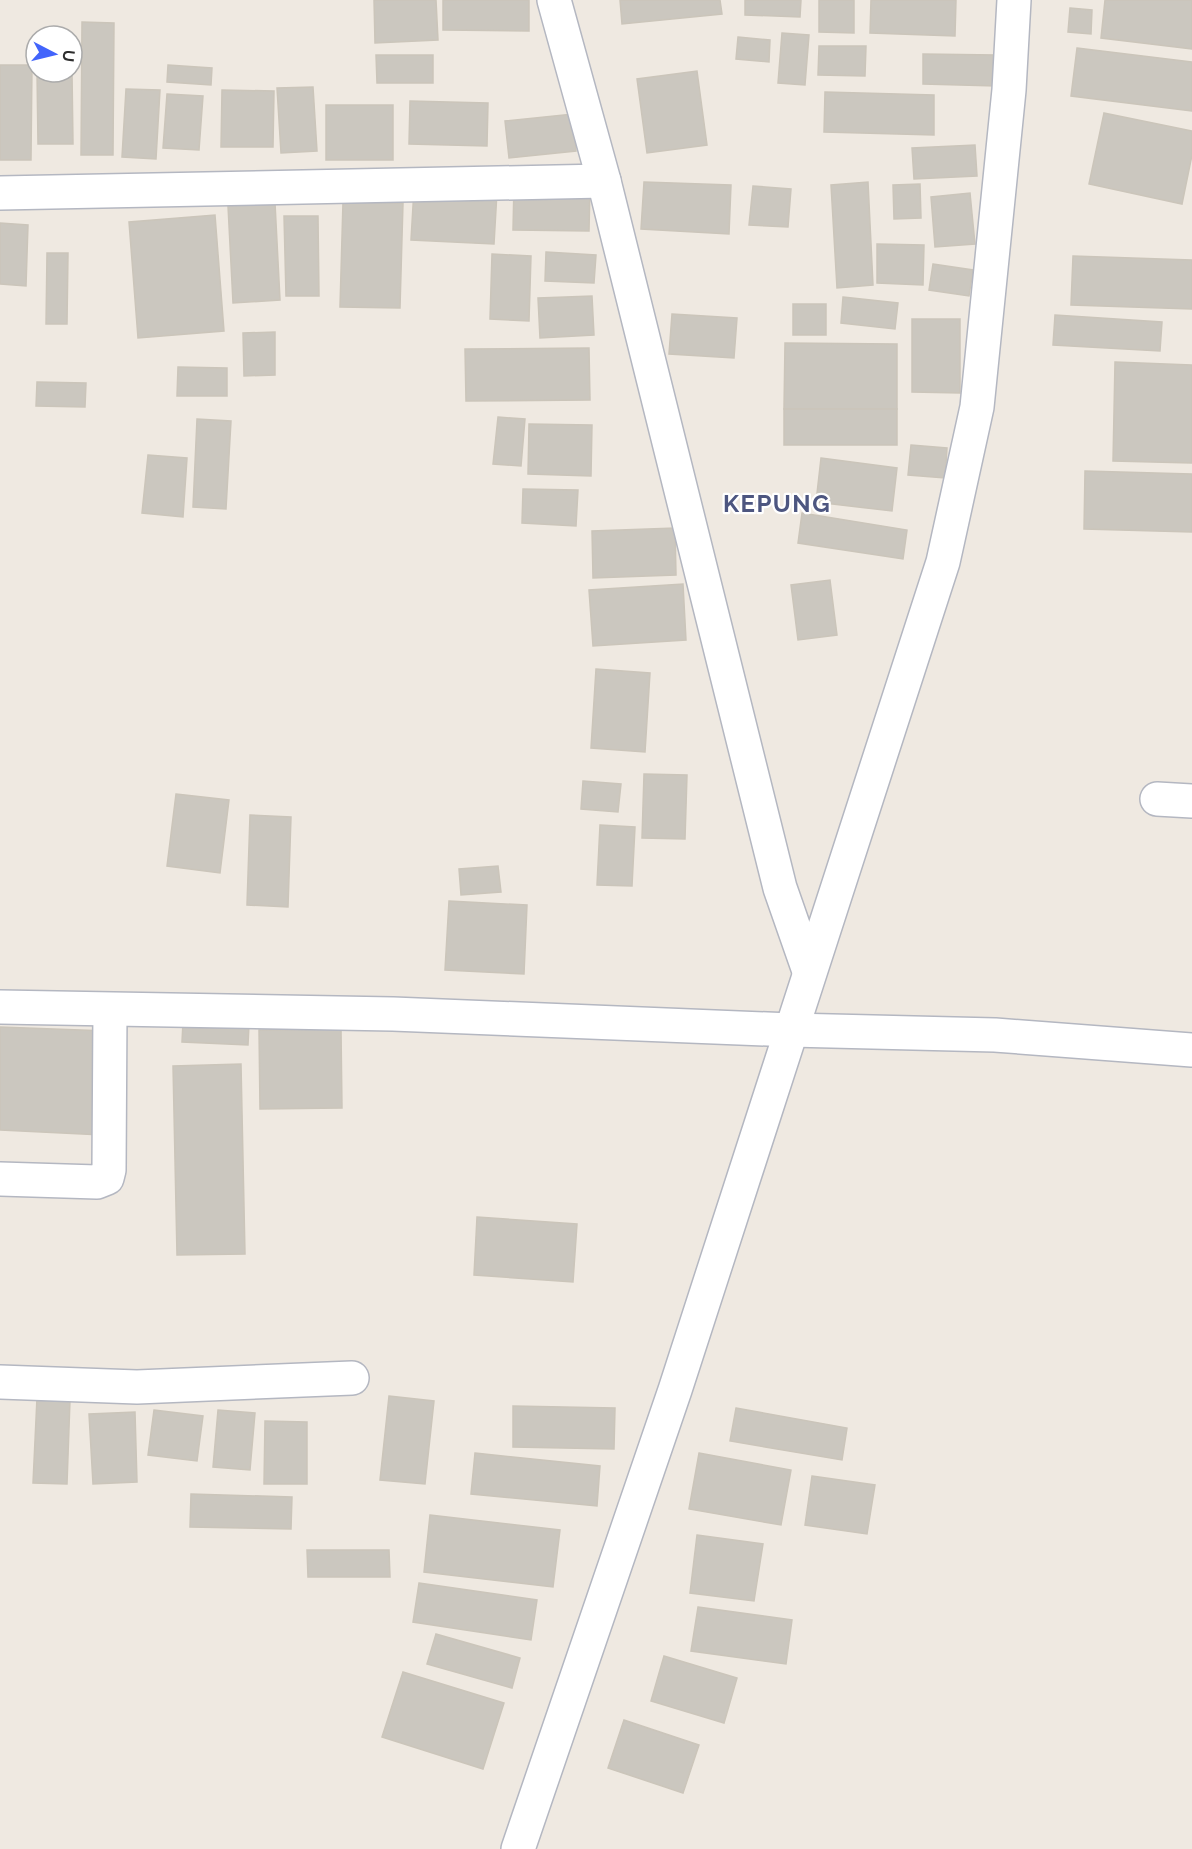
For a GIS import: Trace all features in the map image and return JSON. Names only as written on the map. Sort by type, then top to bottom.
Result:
[{"type":"street","points":[[554,0],[604,181],[780,888],[809,971]]},
{"type":"street","points":[[518,1849],[671,1401],[943,562],[977,407],[1009,90],[1014,0]]},
{"type":"street","points":[[0,193],[604,181]]},
{"type":"street","points":[[1157,799],[1192,801]]},
{"type":"street","points":[[0,1007],[393,1014],[791,1030],[995,1035],[1192,1050]]},
{"type":"street","points":[[0,1179],[97,1182],[107,1178],[109,1170],[110,1010]]},
{"type":"street","points":[[0,1382],[137,1387],[352,1378]]},
{"type":"building","points":[[374,0],[436,0],[438,40],[375,43]]},
{"type":"building","points":[[443,0],[529,0],[529,31],[443,30]]},
{"type":"building","points":[[620,0],[720,0],[722,14],[622,24]]},
{"type":"building","points":[[745,0],[801,0],[800,17],[745,15]]},
{"type":"building","points":[[819,0],[854,0],[854,33],[819,32]]},
{"type":"building","points":[[871,0],[956,0],[955,36],[870,33]]},
{"type":"building","points":[[1105,0],[1192,0],[1192,49],[1101,38]]},
{"type":"building","points":[[1070,8],[1092,10],[1091,34],[1068,32]]},
{"type":"building","points":[[82,22],[114,23],[113,155],[81,155],[82,84],[84,84],[84,24]]},
{"type":"building","points":[[782,33],[809,35],[805,85],[778,83]]},
{"type":"building","points":[[738,37],[770,40],[769,62],[736,59]]},
{"type":"building","points":[[819,46],[866,46],[865,76],[818,75]]},
{"type":"building","points":[[1077,48],[1192,62],[1192,111],[1071,96]]},
{"type":"building","points":[[923,54],[996,55],[996,86],[923,84]]},
{"type":"building","points":[[376,55],[433,55],[433,83],[377,83]]},
{"type":"building","points":[[0,65],[24,65],[24,84],[32,84],[31,160],[0,160]]},
{"type":"building","points":[[168,65],[212,68],[211,85],[167,82]]},
{"type":"building","points":[[697,71],[707,145],[647,153],[637,79]]},
{"type":"building","points":[[37,84],[72,84],[73,144],[38,144]]},
{"type":"building","points":[[313,87],[317,151],[281,153],[277,88]]},
{"type":"building","points":[[126,89],[160,90],[156,159],[122,157]]},
{"type":"building","points":[[222,90],[274,91],[273,147],[221,147]]},
{"type":"building","points":[[825,92],[934,95],[934,135],[824,132]]},
{"type":"building","points":[[167,94],[203,96],[199,150],[163,148]]},
{"type":"building","points":[[410,101],[488,103],[487,146],[409,144]]},
{"type":"building","points":[[326,105],[393,105],[393,160],[326,160]]},
{"type":"building","points":[[1104,113],[1192,131],[1192,155],[1182,204],[1089,184]]},
{"type":"building","points":[[573,114],[576,151],[509,158],[505,121]]},
{"type":"building","points":[[975,145],[977,176],[914,179],[912,148]]},
{"type":"building","points":[[644,182],[731,185],[729,234],[641,229]]},
{"type":"building","points":[[868,182],[873,285],[837,288],[831,185]]},
{"type":"building","points":[[920,184],[921,218],[894,219],[893,185]]},
{"type":"building","points":[[514,185],[590,187],[589,231],[513,230]]},
{"type":"building","points":[[753,186],[791,189],[788,227],[749,225]]},
{"type":"building","points":[[414,189],[497,192],[494,244],[411,240]]},
{"type":"building","points":[[970,193],[975,244],[935,247],[931,197]]},
{"type":"building","points":[[343,202],[403,203],[400,308],[340,307]]},
{"type":"building","points":[[275,203],[280,300],[233,303],[228,206]]},
{"type":"building","points":[[215,215],[224,331],[138,338],[129,222]]},
{"type":"building","points":[[284,216],[318,216],[319,296],[286,296]]},
{"type":"building","points":[[0,223],[28,225],[26,286],[0,284]]},
{"type":"building","points":[[877,244],[924,245],[923,285],[877,283]]},
{"type":"building","points":[[546,252],[596,255],[594,283],[545,281]]},
{"type":"building","points":[[47,253],[68,253],[67,324],[46,324]]},
{"type":"building","points":[[492,254],[531,256],[529,321],[490,319]]},
{"type":"building","points":[[1073,256],[1192,260],[1192,309],[1071,305]]},
{"type":"building","points":[[933,264],[973,270],[969,296],[929,290]]},
{"type":"building","points":[[592,296],[594,335],[540,338],[538,298]]},
{"type":"building","points":[[843,297],[898,303],[895,329],[841,323]]},
{"type":"building","points":[[793,304],[826,304],[826,335],[793,335]]},
{"type":"building","points":[[672,314],[737,318],[734,358],[669,354]]},
{"type":"building","points":[[1055,315],[1162,322],[1160,351],[1053,345]]},
{"type":"building","points":[[912,319],[960,319],[960,393],[912,392]]},
{"type":"building","points":[[275,332],[275,375],[244,376],[243,333]]},
{"type":"building","points":[[785,343],[897,344],[897,409],[784,409]]},
{"type":"building","points":[[589,348],[590,400],[466,401],[465,349]]},
{"type":"building","points":[[1115,362],[1192,365],[1192,463],[1113,461]]},
{"type":"building","points":[[178,367],[227,368],[227,396],[177,396]]},
{"type":"building","points":[[37,382],[86,383],[85,407],[36,406]]},
{"type":"building","points":[[784,409],[897,409],[897,445],[784,445]]},
{"type":"building","points":[[498,417],[525,419],[521,466],[493,464]]},
{"type":"building","points":[[197,419],[231,421],[226,509],[193,507]]},
{"type":"building","points":[[529,424],[592,425],[591,476],[528,474]]},
{"type":"building","points":[[911,445],[947,448],[945,478],[908,475]]},
{"type":"building","points":[[148,455],[187,458],[183,517],[142,513]]},
{"type":"building","points":[[821,458],[897,468],[892,511],[816,502]]},
{"type":"building","points":[[1085,471],[1192,474],[1192,532],[1084,529]]},
{"type":"building","points":[[523,489],[578,490],[576,526],[522,523]]},
{"type":"building","points":[[802,513],[907,530],[903,559],[798,543]]},
{"type":"building","points":[[675,528],[676,575],[593,578],[592,531]]},
{"type":"building","points":[[830,580],[837,635],[798,640],[791,585]]},
{"type":"building","points":[[683,584],[686,640],[593,646],[589,590]]},
{"type":"building","points":[[596,669],[650,673],[645,752],[591,748]]},
{"type":"building","points":[[644,774],[687,775],[685,839],[642,838]]},
{"type":"building","points":[[583,781],[621,784],[618,812],[581,809]]},
{"type":"building","points":[[176,794],[229,800],[220,873],[167,866]]},
{"type":"building","points":[[250,815],[291,817],[288,907],[247,905]]},
{"type":"building","points":[[600,825],[635,827],[632,886],[597,885]]},
{"type":"building","points":[[498,866],[501,892],[461,895],[459,869]]},
{"type":"building","points":[[449,901],[527,905],[524,974],[445,970]]},
{"type":"building","points":[[183,1022],[249,1024],[248,1045],[182,1042]]},
{"type":"building","points":[[0,1027],[107,1031],[102,1135],[0,1130]]},
{"type":"building","points":[[341,1029],[342,1108],[260,1109],[259,1030]]},
{"type":"building","points":[[241,1064],[245,1254],[177,1255],[173,1066]]},
{"type":"building","points":[[477,1217],[577,1224],[573,1282],[474,1275]]},
{"type":"building","points":[[389,1396],[434,1401],[425,1484],[380,1480]]},
{"type":"building","points":[[37,1398],[70,1400],[67,1484],[33,1483]]},
{"type":"building","points":[[513,1406],[615,1408],[614,1449],[513,1447]]},
{"type":"building","points":[[736,1408],[847,1428],[842,1460],[730,1441]]},
{"type":"building","points":[[154,1410],[203,1416],[197,1461],[148,1455]]},
{"type":"building","points":[[218,1410],[255,1413],[250,1470],[213,1467]]},
{"type":"building","points":[[135,1412],[137,1482],[93,1484],[89,1414]]},
{"type":"building","points":[[265,1421],[307,1422],[307,1484],[264,1484]]},
{"type":"building","points":[[475,1453],[600,1466],[597,1506],[471,1494]]},
{"type":"building","points":[[699,1453],[791,1470],[781,1525],[689,1509]]},
{"type":"building","points":[[812,1476],[875,1485],[867,1534],[805,1525]]},
{"type":"building","points":[[191,1494],[292,1497],[291,1529],[190,1527]]},
{"type":"building","points":[[430,1515],[560,1530],[553,1587],[424,1572]]},
{"type":"building","points":[[697,1535],[763,1544],[754,1601],[690,1593]]},
{"type":"building","points":[[307,1550],[389,1550],[390,1577],[308,1577]]},
{"type":"building","points":[[419,1583],[537,1600],[531,1640],[413,1622]]},
{"type":"building","points":[[698,1607],[792,1620],[786,1664],[691,1651]]},
{"type":"building","points":[[436,1634],[520,1658],[512,1688],[427,1664]]},
{"type":"building","points":[[664,1656],[737,1678],[724,1723],[651,1701]]},
{"type":"building","points":[[403,1672],[504,1703],[483,1769],[382,1737]]},
{"type":"building","points":[[624,1720],[699,1745],[683,1793],[608,1768]]},
{"type":"district","name":"KEPUNG","points":[[777,504]]}]
